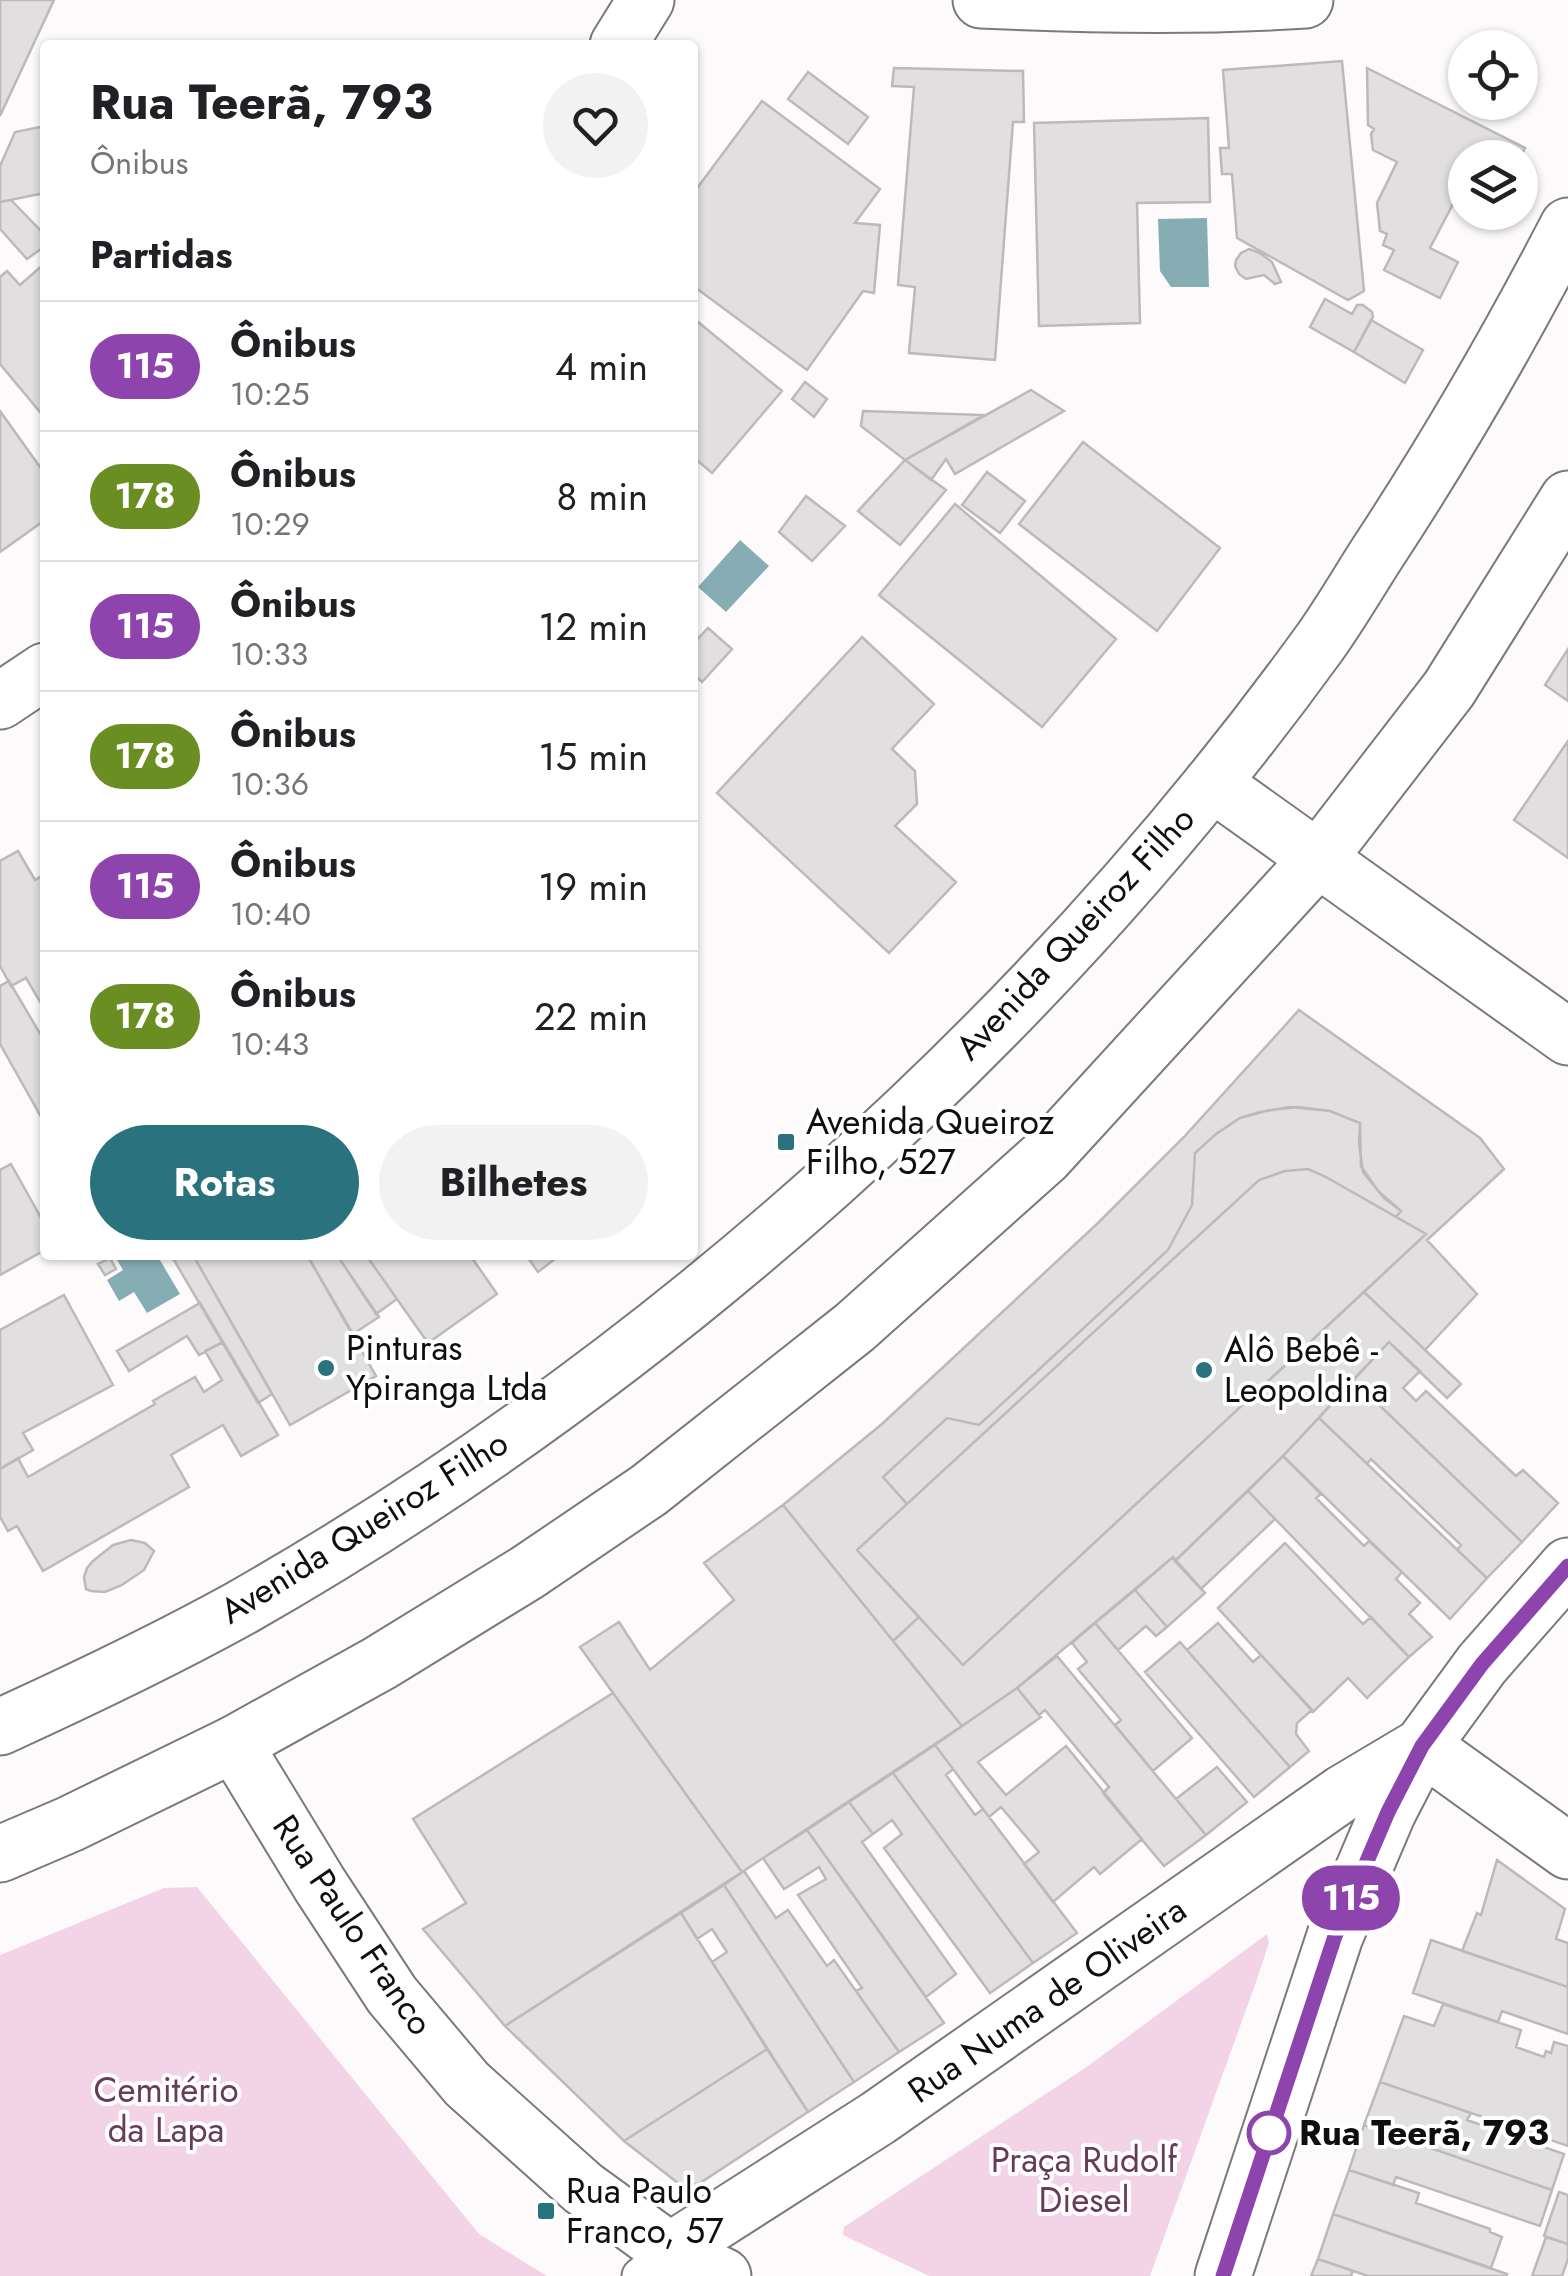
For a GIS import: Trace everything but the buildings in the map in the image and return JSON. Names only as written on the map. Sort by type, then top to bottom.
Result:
[{"type":"main road","points":[[621,40],[646,0]]},
{"type":"main road","points":[[981,0],[1239,4],[1305,0]]},
{"type":"main road","name":"Avenida Queiroz Filho","points":[[0,1727],[98,1683],[239,1608],[418,1499],[604,1370],[756,1246],[878,1138],[1123,889],[1212,783],[1319,643],[1412,500],[1519,320],[1568,226]]},
{"type":"main road","points":[[0,1854],[234,1744],[380,1663],[528,1572],[649,1490],[855,1328],[1045,1157],[1317,860],[1449,689],[1568,499]]},
{"type":"main road","points":[[0,700],[40,674]]},
{"type":"main road","points":[[1212,783],[1568,1036]]},
{"type":"main road","points":[[1223,2276],[1335,1936],[1388,1812],[1422,1746],[1482,1664],[1568,1566]]},
{"type":"main road","name":"Rua Paulo Franco","points":[[234,1744],[392,1995],[466,2084],[574,2181],[655,2263],[722,2276]]},
{"type":"main road","points":[[1422,1746],[1568,1852]]},
{"type":"main road","name":"Rua Numa de Oliveira","points":[[655,2263],[878,2118],[1343,1793],[1422,1746]]},
{"type":"green space","name":"Cemitério da Lapa","points":[[197,1887],[479,2234],[547,2276],[0,2276],[0,1955],[164,1888]]},
{"type":"green space","name":"Praça Rudolf Diesel","points":[[1267,1934],[1269,1943],[1256,1982],[1150,2276],[929,2276],[843,2235],[844,2227],[1088,2066]]},
{"type":"water","points":[[1207,218],[1209,287],[1171,287],[1160,271],[1158,219]]},
{"type":"water","points":[[740,540],[769,566],[726,612],[698,587]]},
{"type":"water","points":[[117,1260],[160,1260],[180,1294],[147,1313],[134,1292],[119,1301],[107,1280],[123,1270]]},
{"type":"bus line","name":"115","points":[[1223,2276],[1335,1936],[1388,1812],[1422,1746],[1482,1664],[1568,1566]]},
{"type":"place","name":"Avenida Queiroz Filho, 527","points":[[786,1142]]},
{"type":"place","name":"Pinturas Ypiranga Ltda","points":[[326,1368]]},
{"type":"place","name":"Alô Bebê - Leopoldina","points":[[1204,1370]]},
{"type":"place","name":"Rua Teerã, 793","points":[[1269,2133]]},
{"type":"place","name":"Rua Paulo Franco, 57","points":[[546,2211]]}]
